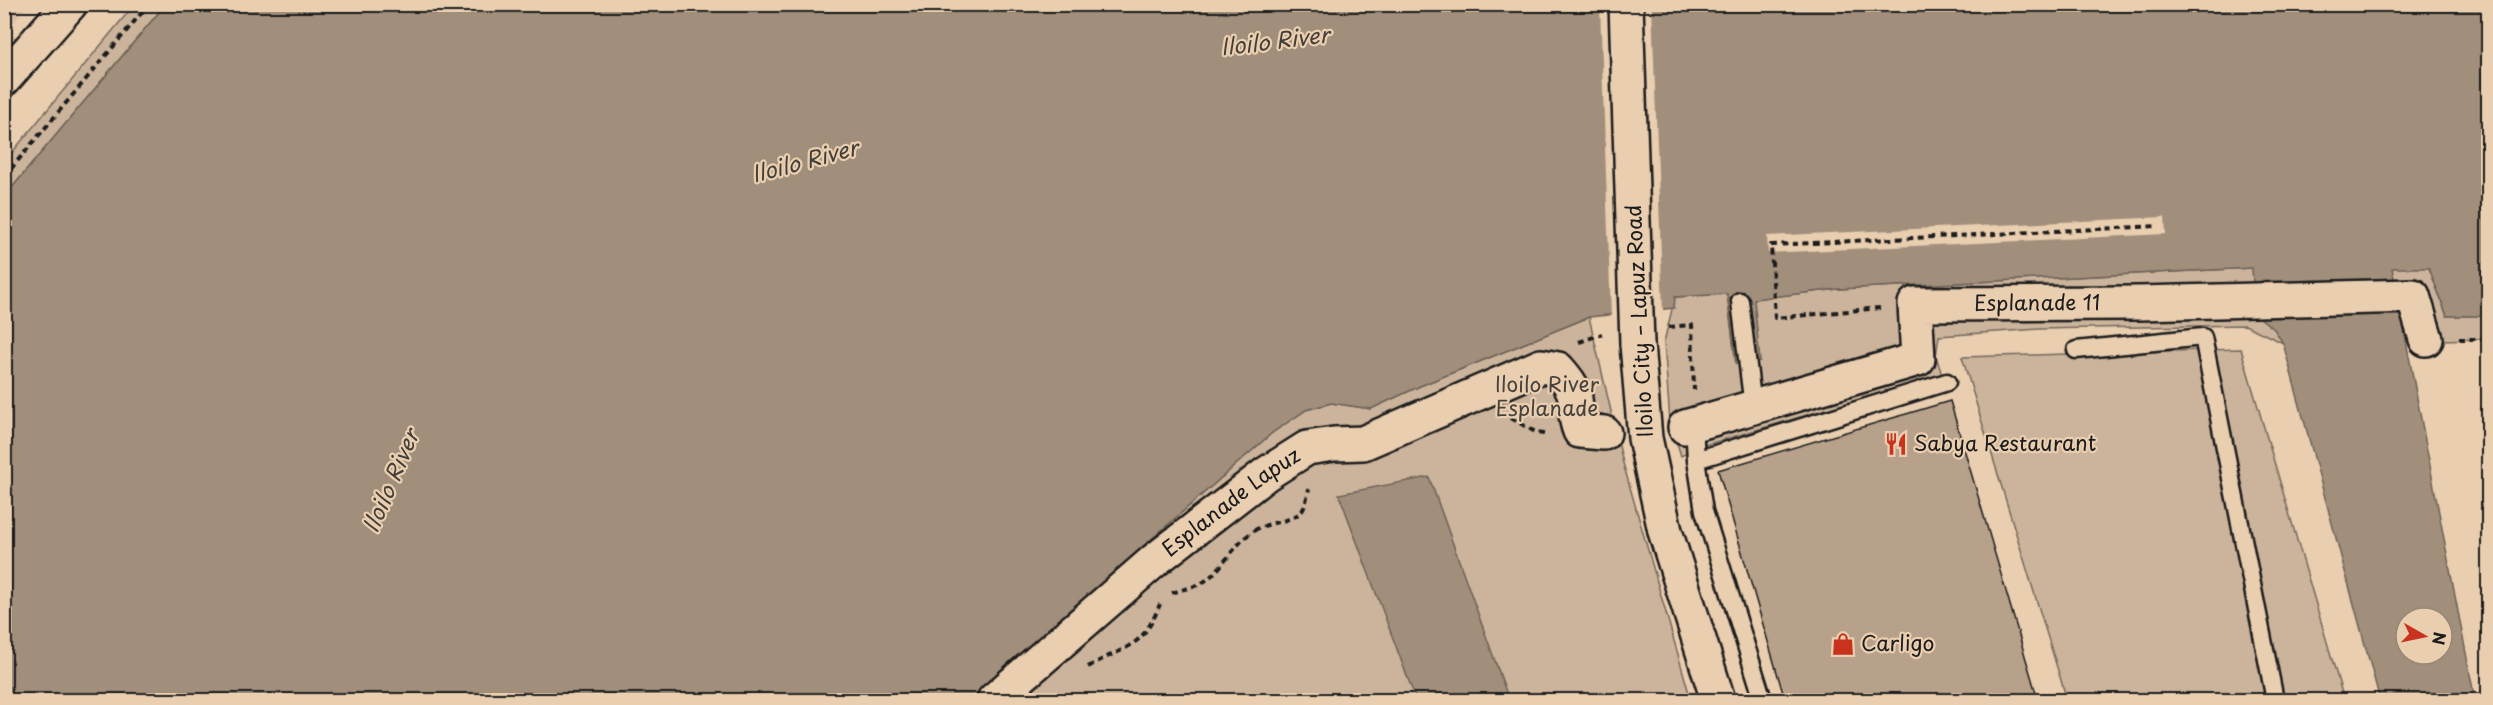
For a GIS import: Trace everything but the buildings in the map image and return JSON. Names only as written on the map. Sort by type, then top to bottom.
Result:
[{"type":"street","points":[[4,80],[70,4]]},
{"type":"street","name":"Iloilo City – Lapuz Road","points":[[1626,4],[1637,334],[1645,438],[1665,531],[1718,700]]},
{"type":"street","name":"Esplanade 11","points":[[1915,304],[2139,303],[2414,296],[2426,339]]},
{"type":"street","points":[[1690,425],[1918,359],[1915,304]]},
{"type":"street","name":"Esplanade Lapuz","points":[[994,700],[1155,560],[1266,474],[1307,448],[1364,443],[1541,366],[1558,369],[1568,381],[1575,396],[1575,418],[1580,430],[1604,433]]},
{"type":"lane","points":[[1740,301],[1753,407]]},
{"type":"lane","points":[[2076,350],[2203,337],[2275,700]]},
{"type":"lane","points":[[1696,460],[1947,382]]},
{"type":"lane","points":[[1690,425],[1704,511],[1763,700]]},
{"type":"path","points":[[4,177],[149,4]]},
{"type":"path","points":[[1915,304],[1775,318],[1771,245],[2157,226]]},
{"type":"path","points":[[1578,341],[1692,325],[1690,425]]},
{"type":"path","points":[[1168,596],[1209,579],[1239,543],[1256,530],[1290,519],[1303,510],[1310,488],[1307,448]]},
{"type":"shaded area","points":[[4,5],[27,5],[5,34]]},
{"type":"green space","points":[[134,5],[165,5],[5,196],[5,161]]},
{"type":"green space","points":[[2429,267],[2447,316],[2488,316],[2488,339],[2283,343],[2245,325],[2039,329],[1939,336],[1936,356],[1942,375],[1702,446],[1681,456],[1670,421],[1664,342],[1675,297],[1727,294],[1736,364],[1757,333],[1753,299],[1838,289],[2252,268]]},
{"type":"green space","name":"Iloilo River Esplanade","points":[[1589,317],[1623,463],[1691,700],[973,700],[997,675],[1272,433],[1306,410],[1331,403],[1371,409],[1420,386]]},
{"type":"green space","points":[[2241,349],[2344,700],[2067,700],[1962,357]]},
{"type":"water","name":"Iloilo River","points":[[165,5],[2488,5],[2488,316],[2447,316],[2429,268],[2392,268],[2475,700],[2380,700],[2283,343],[2274,329],[2255,314],[2252,268],[1838,289],[1754,299],[1760,361],[1736,364],[1727,294],[1675,297],[1674,308],[1589,317],[1420,386],[1371,409],[1331,403],[1306,410],[1272,433],[997,675],[973,700],[5,700],[5,196]]},
{"type":"water","points":[[1429,477],[1509,700],[1416,700],[1339,494]]},
{"type":"pier","points":[[1600,5],[1652,5],[1663,312],[1611,317]]},
{"type":"pier","points":[[2165,217],[2166,234],[1768,253],[1767,236]]},
{"type":"place","name":"Sabya Restaurant","points":[[1896,444]]},
{"type":"place","name":"Carligo","points":[[1843,644]]}]
